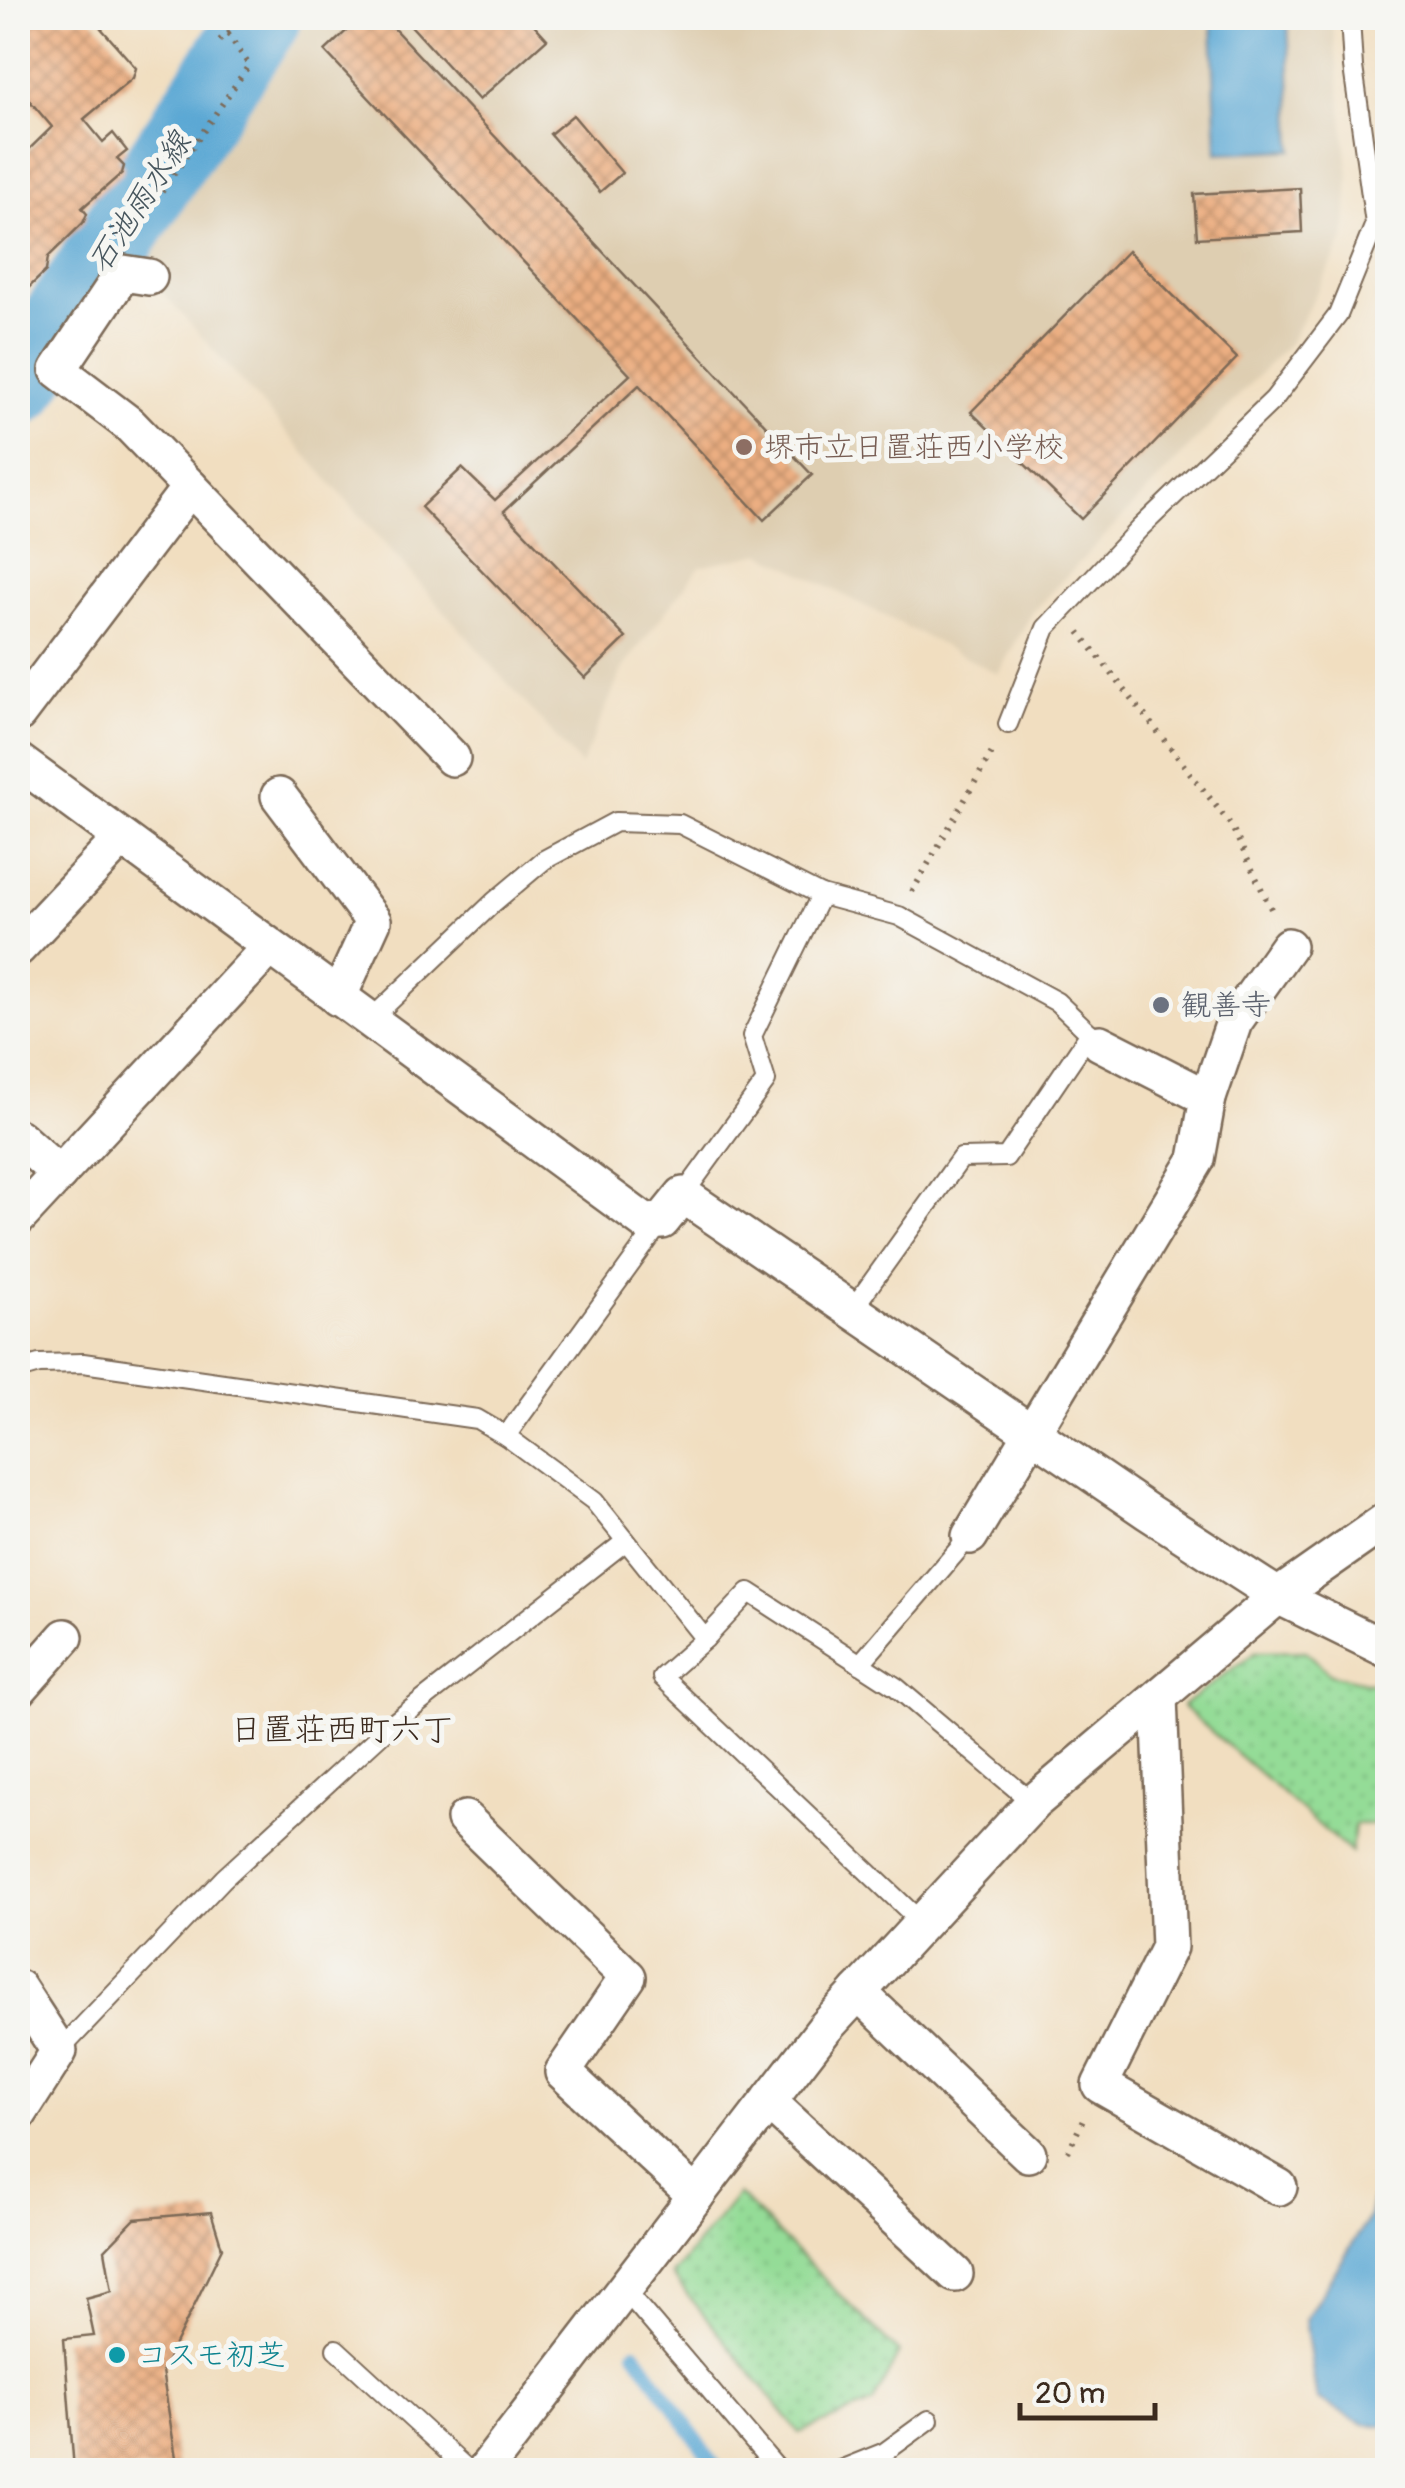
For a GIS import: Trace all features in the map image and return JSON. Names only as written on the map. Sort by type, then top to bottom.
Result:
[{"type":"street","points":[[136,275],[58,370],[130,424],[452,758]]},
{"type":"street","points":[[18,714],[190,486]]},
{"type":"street","points":[[18,761],[645,1222],[672,1208],[852,1310],[1278,1596],[1388,1650]]},
{"type":"street","points":[[279,796],[374,922],[338,998]]},
{"type":"street","points":[[18,948],[122,838]]},
{"type":"street","points":[[970,1536],[1196,1159],[1208,1098],[1234,1022],[1288,946]]},
{"type":"street","points":[[18,1218],[269,948]]},
{"type":"street","points":[[1095,1038],[1208,1098]]},
{"type":"street","points":[[18,1137],[59,1174]]},
{"type":"street","points":[[485,2470],[825,2028],[1033,1803],[1278,1596],[1388,1519]]},
{"type":"street","points":[[18,1690],[65,1637]]},
{"type":"street","points":[[1159,1697],[1169,1947],[1100,2085],[1279,2187]]},
{"type":"street","points":[[465,1819],[628,1977],[562,2072],[696,2196]]},
{"type":"street","points":[[18,1988],[58,2051],[18,2115]]},
{"type":"street","points":[[858,1992],[1028,2154]]},
{"type":"street","points":[[768,2102],[954,2274]]},
{"type":"lane","points":[[1008,724],[1046,628],[1140,528],[1274,398],[1338,315],[1375,224],[1350,18]]},
{"type":"lane","points":[[369,1021],[544,860],[615,822],[680,824],[821,894],[899,916],[1057,1002],[1095,1038],[1006,1157],[961,1158],[852,1310]]},
{"type":"lane","points":[[506,1436],[766,1081],[752,1036],[821,894]]},
{"type":"lane","points":[[18,1370],[39,1364],[83,1363],[477,1419],[594,1500],[705,1639]]},
{"type":"lane","points":[[860,1664],[970,1536]]},
{"type":"lane","points":[[58,2051],[224,1878],[392,1726],[626,1542]]},
{"type":"lane","points":[[922,1924],[662,1676],[705,1639],[749,1592],[896,1687],[1033,1803]]},
{"type":"lane","points":[[624,2289],[778,2470]]},
{"type":"lane","points":[[336,2349],[468,2470]]},
{"type":"lane","points":[[840,2470],[885,2452],[929,2420]]},
{"type":"path","points":[[136,275],[118,255],[249,65],[228,34],[216,43]]},
{"type":"path","points":[[1063,611],[1231,825],[1288,946]]},
{"type":"path","points":[[899,916],[1008,724]]},
{"type":"path","points":[[258,2470],[351,2470]]},
{"type":"shaded area","name":"堺市立日置荘西小学校","points":[[290,18],[1332,18],[1349,177],[1345,238],[1291,341],[1033,611],[998,674],[762,553],[700,566],[623,668],[581,766],[149,277],[139,250]]},
{"type":"green space","points":[[1306,1651],[1330,1674],[1387,1687],[1387,1824],[1354,1824],[1351,1853],[1182,1706],[1256,1652]]},
{"type":"green space","points":[[738,2194],[899,2353],[873,2403],[799,2433],[672,2275]]},
{"type":"water","points":[[1212,18],[1288,18],[1293,150],[1217,153]]},
{"type":"water","points":[[1387,2126],[1387,2426],[1364,2424],[1317,2400],[1305,2320],[1369,2217]]},
{"type":"building","points":[[18,18],[92,18],[136,68],[133,78],[84,119],[103,142],[113,133],[127,151],[117,159],[124,166],[122,173],[82,208],[87,214],[83,223],[48,257],[46,271],[18,298],[18,160],[52,127],[18,87]]},
{"type":"building","points":[[360,18],[384,18],[812,475],[764,520],[639,385],[504,511],[626,638],[585,678],[421,507],[462,468],[495,500],[630,375],[325,51]]},
{"type":"building","points":[[404,18],[528,18],[547,39],[479,100]]},
{"type":"building","points":[[573,115],[622,173],[600,192],[550,134]]},
{"type":"building","points":[[1300,188],[1302,232],[1197,238],[1194,194]]},
{"type":"building","points":[[1128,251],[1237,358],[1081,519],[971,412]]},
{"type":"building","name":"コスモ初芝","points":[[211,2212],[222,2248],[162,2371],[178,2470],[74,2470],[64,2339],[94,2336],[86,2298],[112,2291],[105,2250],[135,2219]]},
{"type":"waterway","name":"石池雨水線","points":[[18,386],[261,18]]},
{"type":"waterway","points":[[635,2352],[718,2470]]},
{"type":"place","name":"堺市立日置荘西小学校","points":[[744,447]]},
{"type":"place","name":"観善寺","points":[[1161,1005]]},
{"type":"place","name":"コスモ初芝","points":[[117,2355]]},
{"type":"district","name":"日置荘西町六丁","points":[[342,1729]]}]
